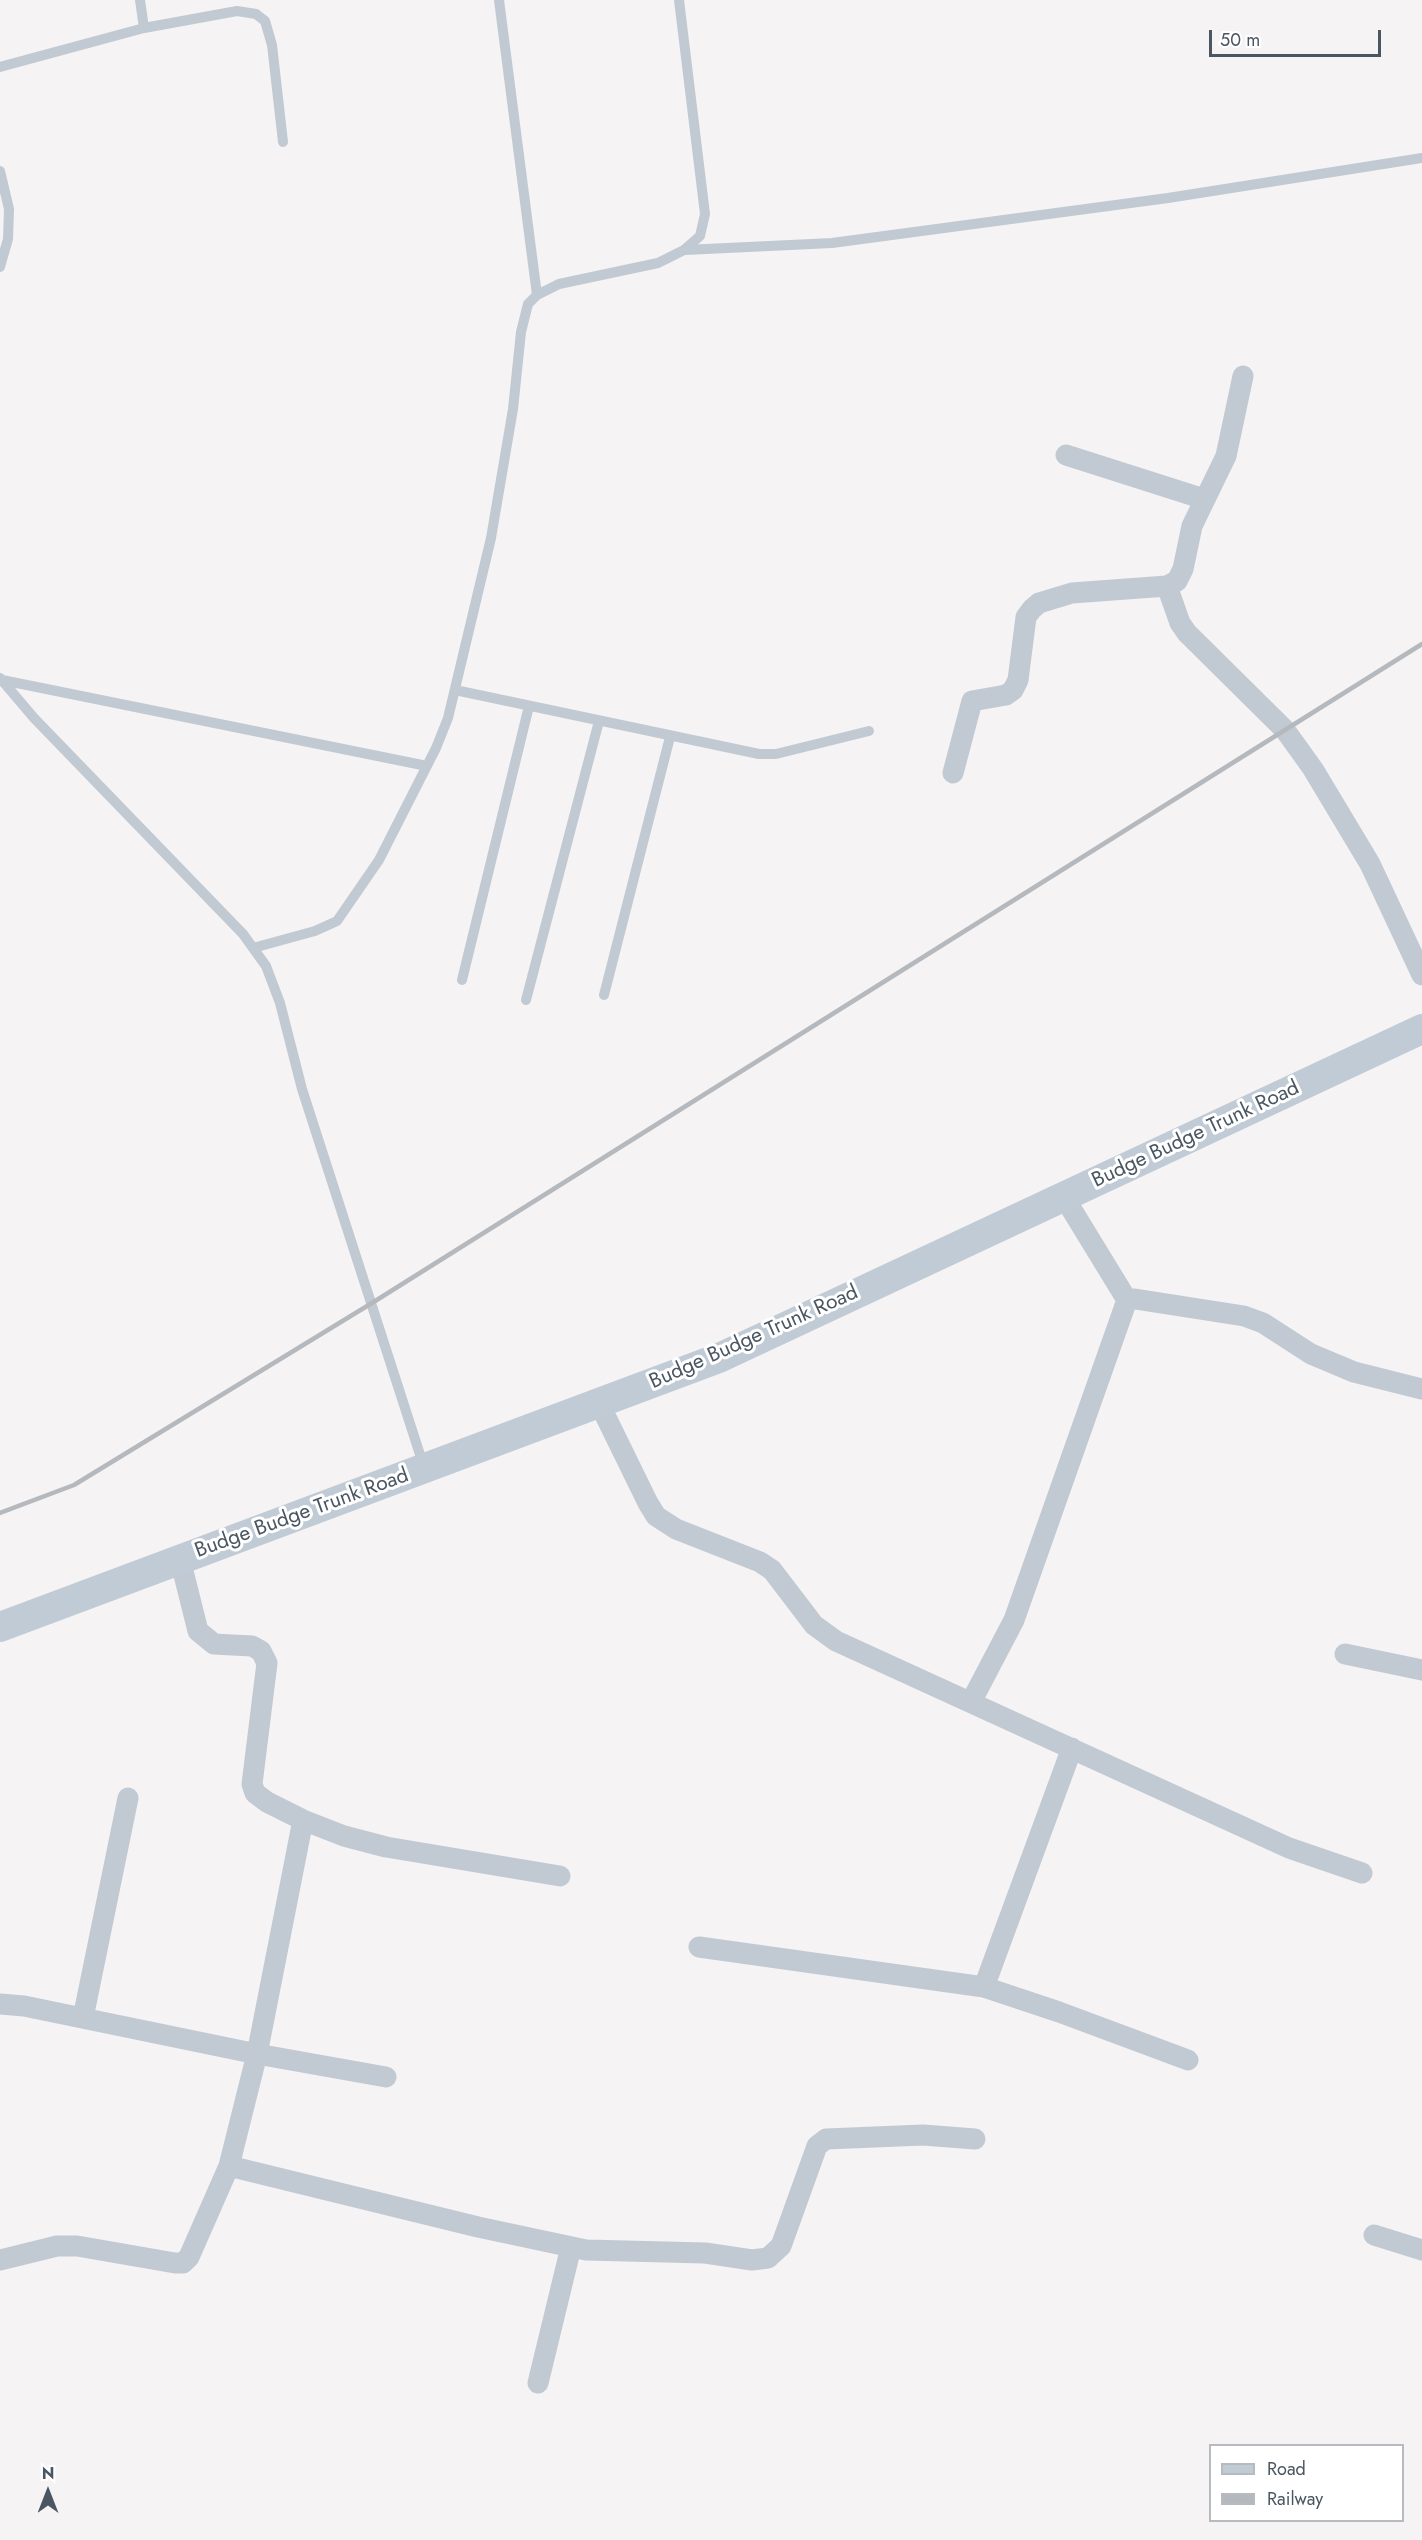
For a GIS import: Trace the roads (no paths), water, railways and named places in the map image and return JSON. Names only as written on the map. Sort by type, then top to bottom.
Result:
[{"type":"main road","name":"Budge Budge Trunk Road","points":[[0,1627],[719,1358],[1422,1029]]},
{"type":"street","points":[[953,773],[972,701],[1006,695],[1013,690],[1018,680],[1026,617],[1039,603],[1072,593],[1167,586],[1177,581],[1183,569],[1192,526],[1226,456],[1243,376]]},
{"type":"street","points":[[1066,454],[1204,499]]},
{"type":"street","points":[[1167,586],[1180,623],[1187,633],[1285,730],[1313,768],[1370,864],[1422,975]]},
{"type":"street","points":[[1064,1197],[1127,1300]]},
{"type":"street","points":[[1127,1300],[1135,1299],[1244,1316],[1263,1323],[1311,1354],[1354,1372],[1422,1389]]},
{"type":"street","points":[[971,1702],[1014,1620],[1127,1300]]},
{"type":"street","points":[[599,1403],[656,1516],[676,1529],[760,1562],[772,1570],[814,1625],[837,1641],[1289,1848],[1362,1874]]},
{"type":"street","points":[[180,1559],[198,1631],[214,1644],[252,1646],[261,1651],[267,1663],[252,1784],[255,1793],[267,1802],[303,1820],[344,1836],[386,1847],[560,1876]]},
{"type":"street","points":[[1345,1654],[1422,1670]]},
{"type":"street","points":[[984,1987],[1072,1748]]},
{"type":"street","points":[[83,2018],[128,1798]]},
{"type":"street","points":[[0,2260],[57,2246],[77,2246],[183,2263],[189,2258],[198,2242],[229,2166],[257,2054],[303,1820]]},
{"type":"street","points":[[699,1947],[984,1987],[1188,2060]]},
{"type":"street","points":[[0,2004],[24,2006],[386,2078]]},
{"type":"street","points":[[229,2166],[478,2227],[586,2250],[705,2253],[752,2260],[768,2258],[781,2246],[817,2146],[826,2139],[924,2134],[975,2139]]},
{"type":"street","points":[[1374,2235],[1422,2250]]},
{"type":"street","points":[[538,2384],[571,2247]]},
{"type":"lane","points":[[140,0],[144,28]]},
{"type":"lane","points":[[499,0],[537,295]]},
{"type":"lane","points":[[253,948],[315,931],[337,921],[379,860],[427,766],[448,718],[491,538],[513,409],[521,332],[528,304],[537,295],[559,284],[658,263],[684,250],[700,236],[705,214],[679,0]]},
{"type":"lane","points":[[0,66],[144,28],[237,11],[256,14],[265,21],[272,45],[283,142]]},
{"type":"lane","points":[[684,250],[832,243],[1168,198],[1422,158]]},
{"type":"lane","points":[[0,171],[9,209],[8,239],[0,267]]},
{"type":"lane","points":[[1,679],[427,766]]},
{"type":"lane","points":[[1,679],[34,718],[235,926],[266,966],[280,1003],[302,1089],[424,1468]]},
{"type":"lane","points":[[455,690],[741,752],[776,754],[869,731]]},
{"type":"lane","points":[[462,980],[529,706]]},
{"type":"lane","points":[[526,1000],[599,721]]},
{"type":"lane","points":[[604,995],[669,736]]},
{"type":"railway","points":[[0,1513],[74,1485],[372,1303],[1422,644]]}]
